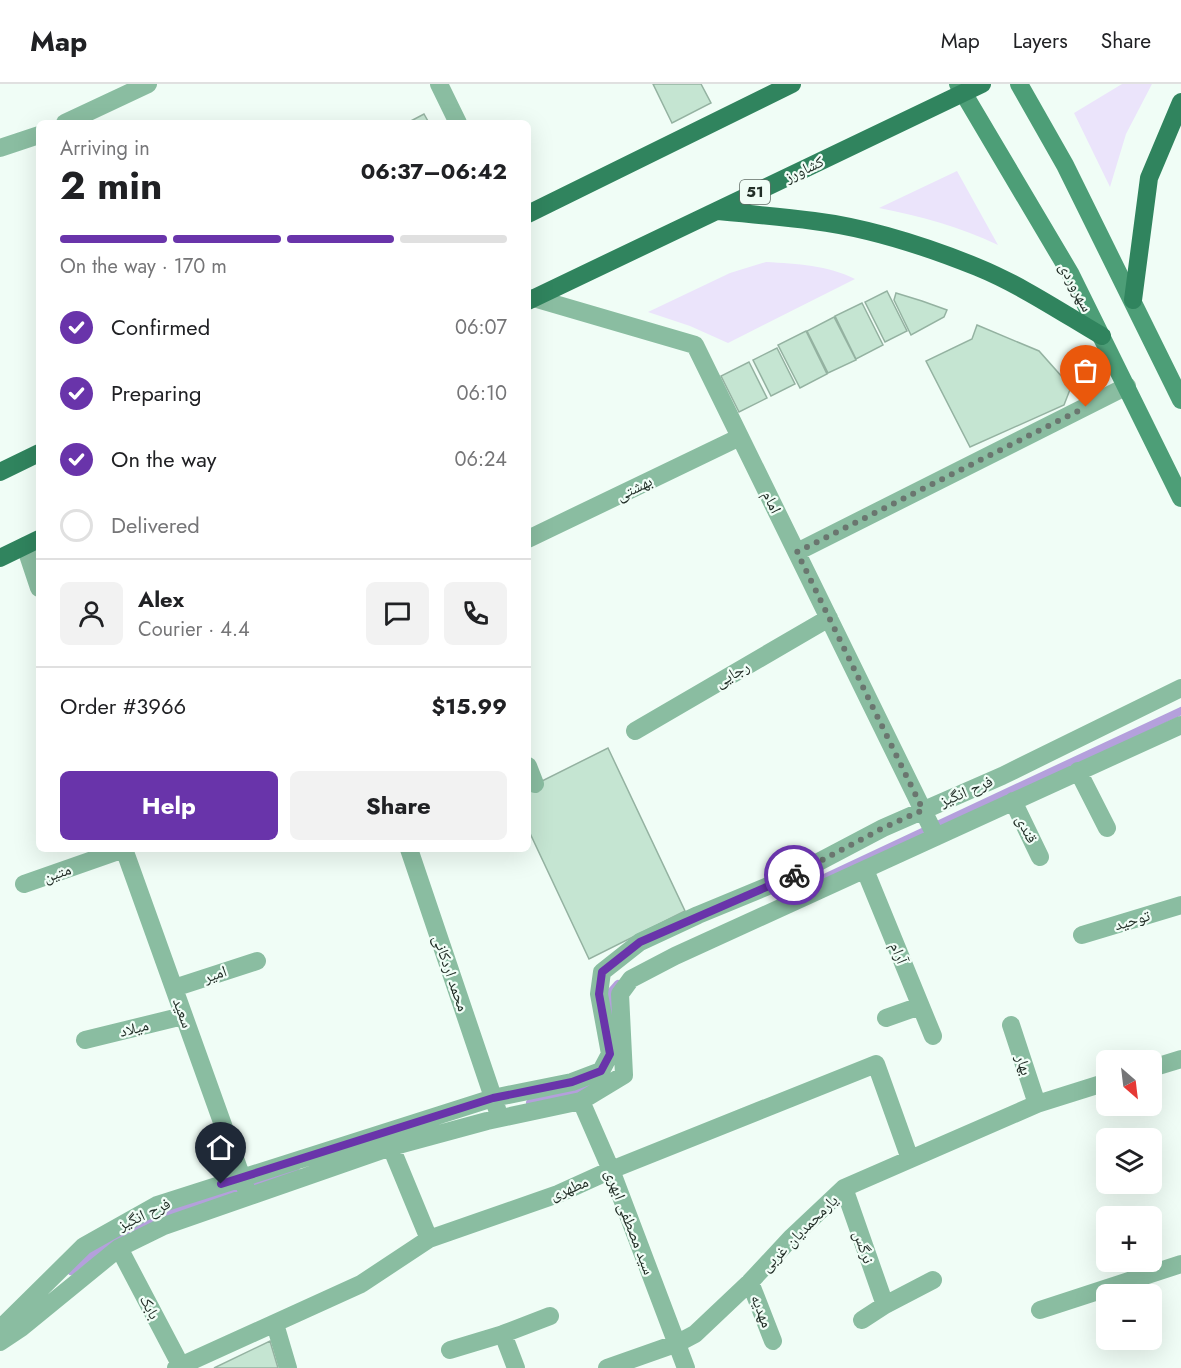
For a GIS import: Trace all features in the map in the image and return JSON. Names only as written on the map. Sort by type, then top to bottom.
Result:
[{"type":"main road","points":[[531,212],[769,90],[792,84]]},
{"type":"main road","name":"کشاورز","points":[[531,300],[961,88],[982,84]]},
{"type":"main road","points":[[1019,84],[1065,165],[1181,400]]},
{"type":"main road","name":"سهروردی","points":[[961,88],[1070,273],[1181,498]]},
{"type":"main road","points":[[1132,300],[1149,178],[1181,102]]},
{"type":"main road","points":[[716,210],[816,221],[883,235],[931,249],[980,268],[1008,282],[1102,336]]},
{"type":"main road","points":[[0,472],[36,454]]},
{"type":"main road","points":[[0,558],[32,542]]},
{"type":"street","points":[[71,120],[148,84]]},
{"type":"street","points":[[439,84],[457,120]]},
{"type":"street","points":[[0,148],[36,136]]},
{"type":"street","name":"امام","points":[[531,300],[695,345],[935,836]]},
{"type":"street","points":[[797,552],[1127,386]]},
{"type":"street","name":"بهشتی","points":[[531,537],[740,437]]},
{"type":"street","points":[[32,542],[36,568]]},
{"type":"street","name":"رجایی","points":[[635,731],[829,618]]},
{"type":"street","name":"فرح انگیز","points":[[0,1326],[6,1323],[84,1246],[157,1205],[245,1187],[493,1098],[572,1082],[601,1071],[610,1054],[599,994],[602,972],[640,942],[790,877],[883,828],[1002,776],[1181,688]]},
{"type":"street","points":[[0,1342],[21,1328],[119,1248],[245,1187],[500,1117],[581,1101],[624,1075],[620,994],[631,980],[675,956],[1181,724]]},
{"type":"street","points":[[1078,771],[1107,828]]},
{"type":"street","points":[[531,774],[535,784]]},
{"type":"street","name":"قندی","points":[[1013,801],[1040,857]]},
{"type":"street","name":"متین","points":[[24,884],[115,852]]},
{"type":"street","name":"سعید","points":[[125,852],[245,1187]]},
{"type":"street","name":"محمد اردکانی","points":[[411,852],[500,1117]]},
{"type":"street","name":"آرام","points":[[865,870],[933,1036]]},
{"type":"street","name":"توحید","points":[[1082,935],[1181,905]]},
{"type":"street","name":"امیر","points":[[174,988],[256,961]]},
{"type":"street","points":[[886,1018],[920,1006]]},
{"type":"street","name":"میلاد","points":[[85,1040],[183,1016]]},
{"type":"street","name":"بهار","points":[[1011,1025],[1037,1104]]},
{"type":"street","points":[[1162,1065],[1181,1059]]},
{"type":"street","name":"مطهری","points":[[179,1367],[361,1284],[429,1239],[558,1194],[611,1170],[876,1064],[910,1159]]},
{"type":"street","name":"یارمحمدیان غربی","points":[[607,1368],[678,1343],[695,1334],[750,1282],[792,1236],[844,1188],[1037,1104],[1096,1085]]},
{"type":"street","name":"سید مصطفی ابهری","points":[[581,1101],[611,1170],[678,1343]]},
{"type":"street","points":[[391,1147],[429,1239]]},
{"type":"street","name":"نرگس","points":[[844,1188],[885,1305]]},
{"type":"street","name":"بابک","points":[[119,1248],[179,1367]]},
{"type":"street","points":[[1040,1310],[1181,1264]]},
{"type":"street","points":[[861,1320],[933,1280]]},
{"type":"street","name":"مهدیه","points":[[750,1282],[773,1341]]},
{"type":"street","points":[[450,1350],[503,1334],[550,1316]]},
{"type":"street","points":[[275,1324],[288,1368]]},
{"type":"street","points":[[503,1334],[516,1368]]},
{"type":"street","points":[[678,1343],[686,1368]]},
{"type":"shaded area","points":[[1122,84],[1152,84],[1126,134],[1110,187],[1074,113]]},
{"type":"shaded area","points":[[957,171],[998,245],[940,223],[879,208]]},
{"type":"shaded area","points":[[766,262],[823,268],[855,279],[728,343],[690,326],[648,312],[730,273]]},
{"type":"building","points":[[653,84],[701,84],[711,103],[672,123]]},
{"type":"building","points":[[424,114],[427,120],[413,120]]},
{"type":"building","points":[[887,291],[907,331],[885,342],[865,302]]},
{"type":"building","points":[[896,293],[947,310],[944,317],[911,335],[894,300]]},
{"type":"building","points":[[862,303],[883,345],[856,359],[835,316]]},
{"type":"building","points":[[834,317],[856,360],[828,373],[807,331]]},
{"type":"building","points":[[977,325],[1039,351],[1071,387],[1064,405],[970,447],[926,361],[972,339]]},
{"type":"building","points":[[806,331],[827,374],[800,388],[778,345]]},
{"type":"building","points":[[777,348],[795,384],[771,396],[753,360]]},
{"type":"building","points":[[749,362],[767,398],[739,412],[721,376]]},
{"type":"building","points":[[608,748],[685,911],[589,959],[531,835],[531,786]]},
{"type":"building","points":[[270,1341],[278,1368],[214,1368]]},
{"type":"waterway","points":[[790,894],[1181,711]]},
{"type":"waterway","points":[[612,1013],[610,993],[618,984]]},
{"type":"waterway","points":[[530,1103],[592,1086]]},
{"type":"waterway","points":[[71,1271],[126,1234],[173,1212],[296,1171]]},
{"type":"way so far","points":[[794,875],[883,828],[923,810],[797,552],[1086,407]]},
{"type":"route","points":[[221,1184],[493,1098],[572,1082],[601,1071],[610,1054],[599,994],[602,972],[640,942],[794,875]]}]
